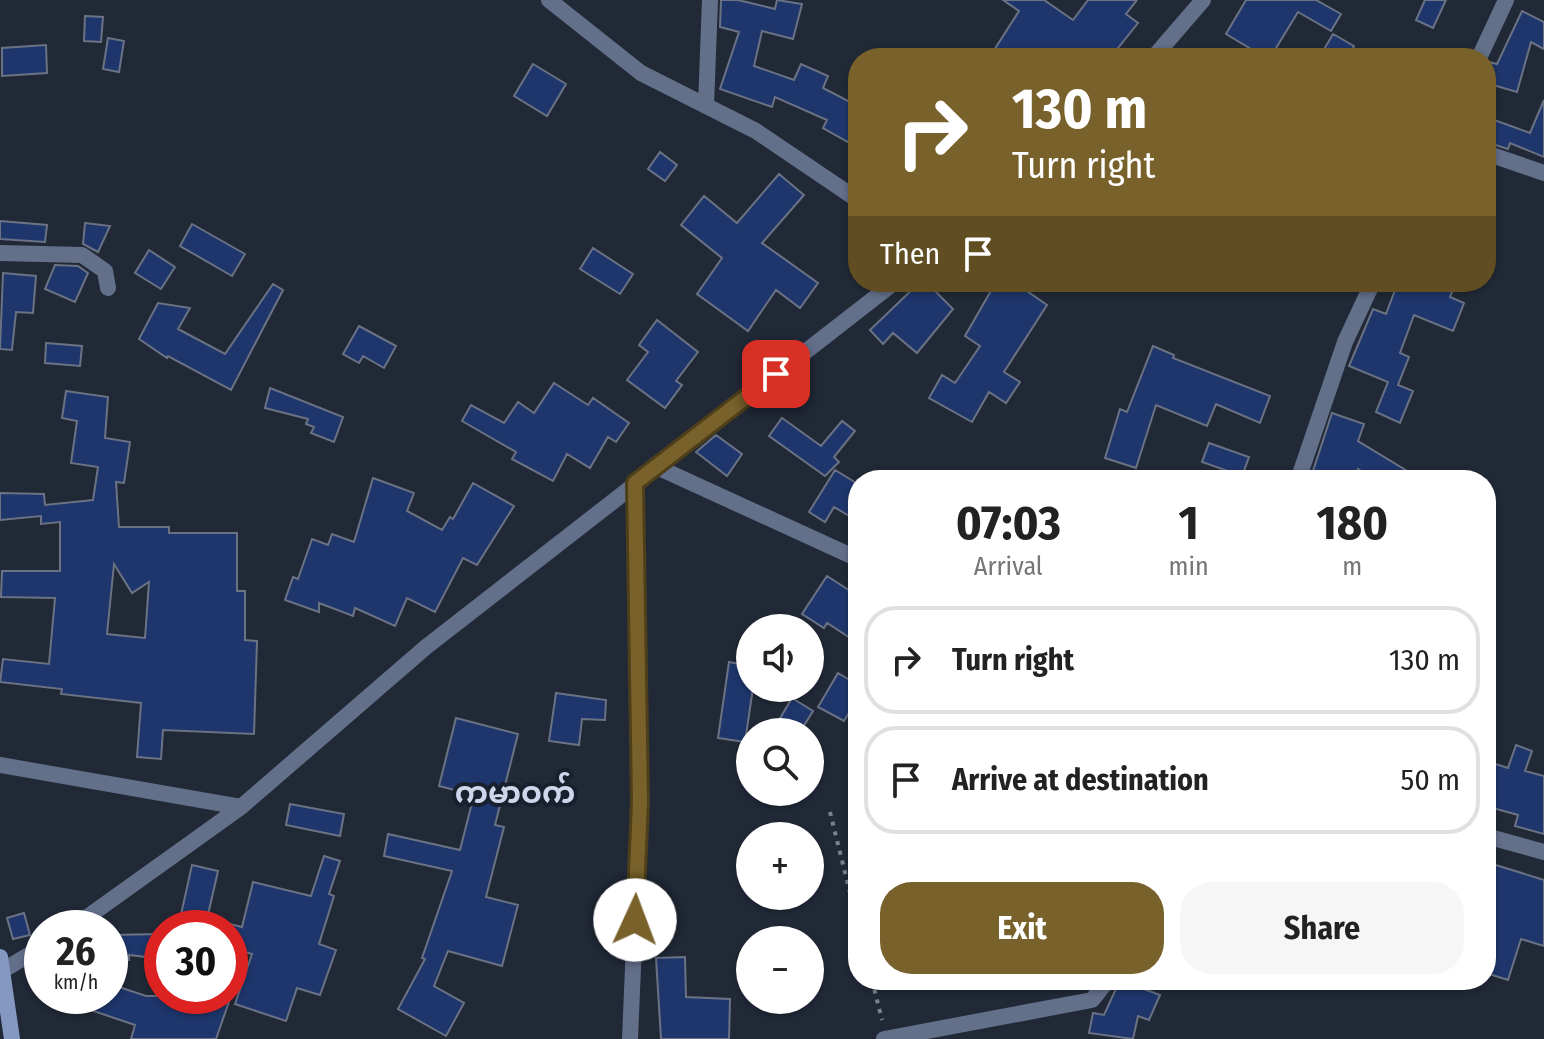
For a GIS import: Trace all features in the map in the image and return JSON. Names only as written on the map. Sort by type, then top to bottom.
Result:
[{"type":"street","points":[[549,0],[641,73],[756,131],[848,193]]},
{"type":"street","points":[[706,106],[710,0]]},
{"type":"street","points":[[1162,48],[1203,0]]},
{"type":"street","points":[[1484,48],[1506,0]]},
{"type":"street","points":[[1496,156],[1544,173]]},
{"type":"street","points":[[0,253],[82,255],[105,271],[108,288]]},
{"type":"street","points":[[97,910],[241,807],[426,647],[882,292]]},
{"type":"street","points":[[1301,470],[1345,342],[1368,292]]},
{"type":"street","points":[[657,467],[848,554]]},
{"type":"street","points":[[630,1039],[640,801],[635,483]]},
{"type":"street","points":[[0,765],[241,807]]},
{"type":"street","points":[[1496,839],[1544,852]]},
{"type":"street","points":[[12,1039],[1,976],[24,960]]},
{"type":"street","points":[[885,1039],[1092,1000],[1100,990]]},
{"type":"path","points":[[830,812],[848,885]]},
{"type":"path","points":[[874,990],[885,1039]]},
{"type":"building","points":[[721,0],[738,0],[775,9],[777,0],[802,4],[793,39],[762,31],[754,66],[794,80],[801,64],[828,76],[823,88],[848,101],[848,142],[823,128],[827,120],[775,97],[772,107],[720,89],[739,32],[720,27]]},
{"type":"building","points":[[1003,0],[1044,0],[1073,20],[1088,0],[1137,0],[1126,14],[1138,23],[1118,48],[995,48],[1019,11]]},
{"type":"building","points":[[1246,0],[1316,0],[1341,14],[1331,31],[1298,12],[1276,48],[1249,48],[1226,34]]},
{"type":"building","points":[[1425,0],[1446,0],[1433,28],[1416,20]]},
{"type":"building","points":[[1522,11],[1544,22],[1544,49],[1531,42],[1517,92],[1496,86],[1497,64]]},
{"type":"building","points":[[85,16],[103,17],[101,42],[84,41]]},
{"type":"building","points":[[1333,34],[1354,46],[1353,48],[1325,48]]},
{"type":"building","points":[[108,38],[124,41],[119,72],[103,69]]},
{"type":"building","points":[[46,45],[47,73],[2,76],[2,48]]},
{"type":"building","points":[[533,64],[566,84],[547,116],[514,96]]},
{"type":"building","points":[[1544,100],[1544,157],[1510,143],[1508,149],[1496,145],[1496,121],[1530,133]]},
{"type":"building","points":[[660,152],[677,165],[665,181],[648,169]]},
{"type":"building","points":[[779,174],[804,195],[762,243],[818,283],[800,308],[776,290],[748,331],[697,294],[722,258],[681,225],[704,196],[737,223]]},
{"type":"building","points":[[0,221],[47,225],[45,242],[0,239]]},
{"type":"building","points":[[85,223],[110,226],[98,252],[83,244]]},
{"type":"building","points":[[192,224],[245,254],[232,276],[180,246]]},
{"type":"building","points":[[593,248],[633,274],[620,294],[580,269]]},
{"type":"building","points":[[149,250],[175,267],[161,289],[135,273]]},
{"type":"building","points":[[55,265],[78,266],[88,273],[75,302],[45,289]]},
{"type":"building","points":[[3,273],[36,276],[33,313],[16,312],[12,350],[0,349]]},
{"type":"building","points":[[273,284],[283,290],[231,390],[167,358],[139,339],[158,303],[190,308],[178,329],[225,354]]},
{"type":"building","points":[[910,292],[936,292],[953,309],[917,353],[893,333],[883,344],[870,330]]},
{"type":"building","points":[[990,292],[1028,292],[1047,305],[1004,372],[1020,382],[1006,403],[989,392],[972,422],[929,398],[942,375],[955,383],[980,346],[965,336]]},
{"type":"building","points":[[1394,292],[1452,292],[1450,297],[1464,303],[1453,331],[1414,315],[1400,353],[1409,357],[1398,385],[1413,391],[1400,423],[1376,412],[1388,382],[1349,366],[1373,309],[1386,314]]},
{"type":"building","points":[[657,320],[698,352],[676,381],[682,385],[665,408],[627,380],[648,352],[639,345]]},
{"type":"building","points":[[359,326],[396,346],[384,368],[363,356],[359,363],[343,354]]},
{"type":"building","points":[[46,343],[82,346],[80,366],[45,363]]},
{"type":"building","points":[[1153,346],[1174,355],[1173,358],[1270,396],[1260,423],[1216,404],[1207,426],[1156,405],[1136,468],[1105,458],[1120,409],[1127,412]]},
{"type":"building","points":[[554,383],[588,405],[593,398],[629,423],[616,442],[608,437],[590,468],[567,454],[553,481],[512,459],[516,452],[462,421],[471,405],[504,423],[518,402],[534,413]]},
{"type":"building","points":[[270,388],[343,417],[334,442],[311,433],[314,427],[306,424],[308,419],[265,408]]},
{"type":"building","points":[[66,391],[108,397],[105,438],[130,442],[124,483],[116,482],[119,527],[169,527],[169,533],[237,533],[237,591],[245,591],[245,640],[257,641],[254,734],[163,730],[161,759],[137,757],[141,703],[61,694],[62,689],[0,682],[3,659],[49,664],[55,598],[1,597],[2,571],[60,571],[60,522],[41,524],[41,516],[0,520],[0,493],[44,494],[45,505],[93,500],[98,467],[71,463],[77,421],[62,418]],"holes":[[[114,564],[132,593],[149,582],[145,638],[107,634]]]},
{"type":"building","points":[[1332,413],[1364,424],[1358,441],[1406,470],[1358,469],[1313,470]]},
{"type":"building","points":[[782,418],[821,446],[842,421],[855,431],[834,457],[839,462],[825,476],[769,436]]},
{"type":"building","points":[[716,435],[742,454],[727,476],[696,452]]},
{"type":"building","points":[[1209,443],[1249,457],[1244,470],[1225,470],[1202,462]]},
{"type":"building","points":[[835,470],[848,478],[848,515],[834,507],[825,522],[809,512]]},
{"type":"building","points":[[373,478],[414,493],[407,511],[442,530],[450,517],[453,519],[473,483],[514,506],[477,565],[463,558],[435,612],[407,598],[395,626],[355,608],[353,616],[319,603],[319,612],[285,600],[293,577],[298,579],[312,539],[328,545],[332,534],[354,542]]},
{"type":"building","points":[[827,576],[848,590],[848,637],[827,623],[824,628],[824,614],[802,614]]},
{"type":"building","points":[[729,662],[736,663],[736,702],[751,702],[749,718],[736,718],[736,741],[718,738]]},
{"type":"building","points":[[838,673],[848,679],[848,714],[844,721],[818,707],[824,702]]},
{"type":"building","points":[[556,693],[606,700],[605,720],[582,719],[579,745],[549,741]]},
{"type":"building","points":[[790,702],[798,702],[813,711],[809,718],[780,718]]},
{"type":"building","points":[[456,718],[518,734],[495,825],[504,827],[486,897],[518,905],[502,966],[448,951],[434,986],[464,1003],[446,1036],[398,1009],[425,959],[422,958],[452,871],[384,856],[388,834],[460,850],[474,795],[439,786]]},
{"type":"building","points":[[1516,745],[1532,751],[1525,771],[1544,776],[1544,834],[1515,826],[1518,815],[1496,809],[1496,764],[1508,768]]},
{"type":"building","points":[[290,804],[344,814],[340,836],[286,825]]},
{"type":"building","points":[[324,856],[340,861],[329,894],[334,896],[319,944],[336,950],[320,995],[297,988],[286,1021],[248,1008],[248,966],[252,954],[248,953],[246,910],[253,882],[311,896]]},
{"type":"building","points":[[192,865],[218,871],[209,910],[182,910]]},
{"type":"building","points":[[1496,865],[1544,880],[1544,946],[1521,939],[1508,980],[1496,976]]},
{"type":"building","points":[[24,913],[24,936],[13,939],[7,918]]},
{"type":"building","points":[[144,934],[144,957],[129,955],[128,960],[128,935]]},
{"type":"building","points":[[685,957],[686,997],[730,999],[729,1039],[661,1039],[656,958]]},
{"type":"building","points":[[128,990],[144,995],[144,1014],[225,1014],[216,1039],[131,1039],[135,1025],[102,1014],[128,1014]]},
{"type":"building","points":[[1115,990],[1147,990],[1160,995],[1149,1020],[1138,1016],[1133,1039],[1089,1033],[1093,1013],[1104,1015]]},
{"type":"district","name":"ကမာဝက်","points":[[515,793]]},
{"type":"route","points":[[635,920],[640,801],[635,483],[776,374]]}]
